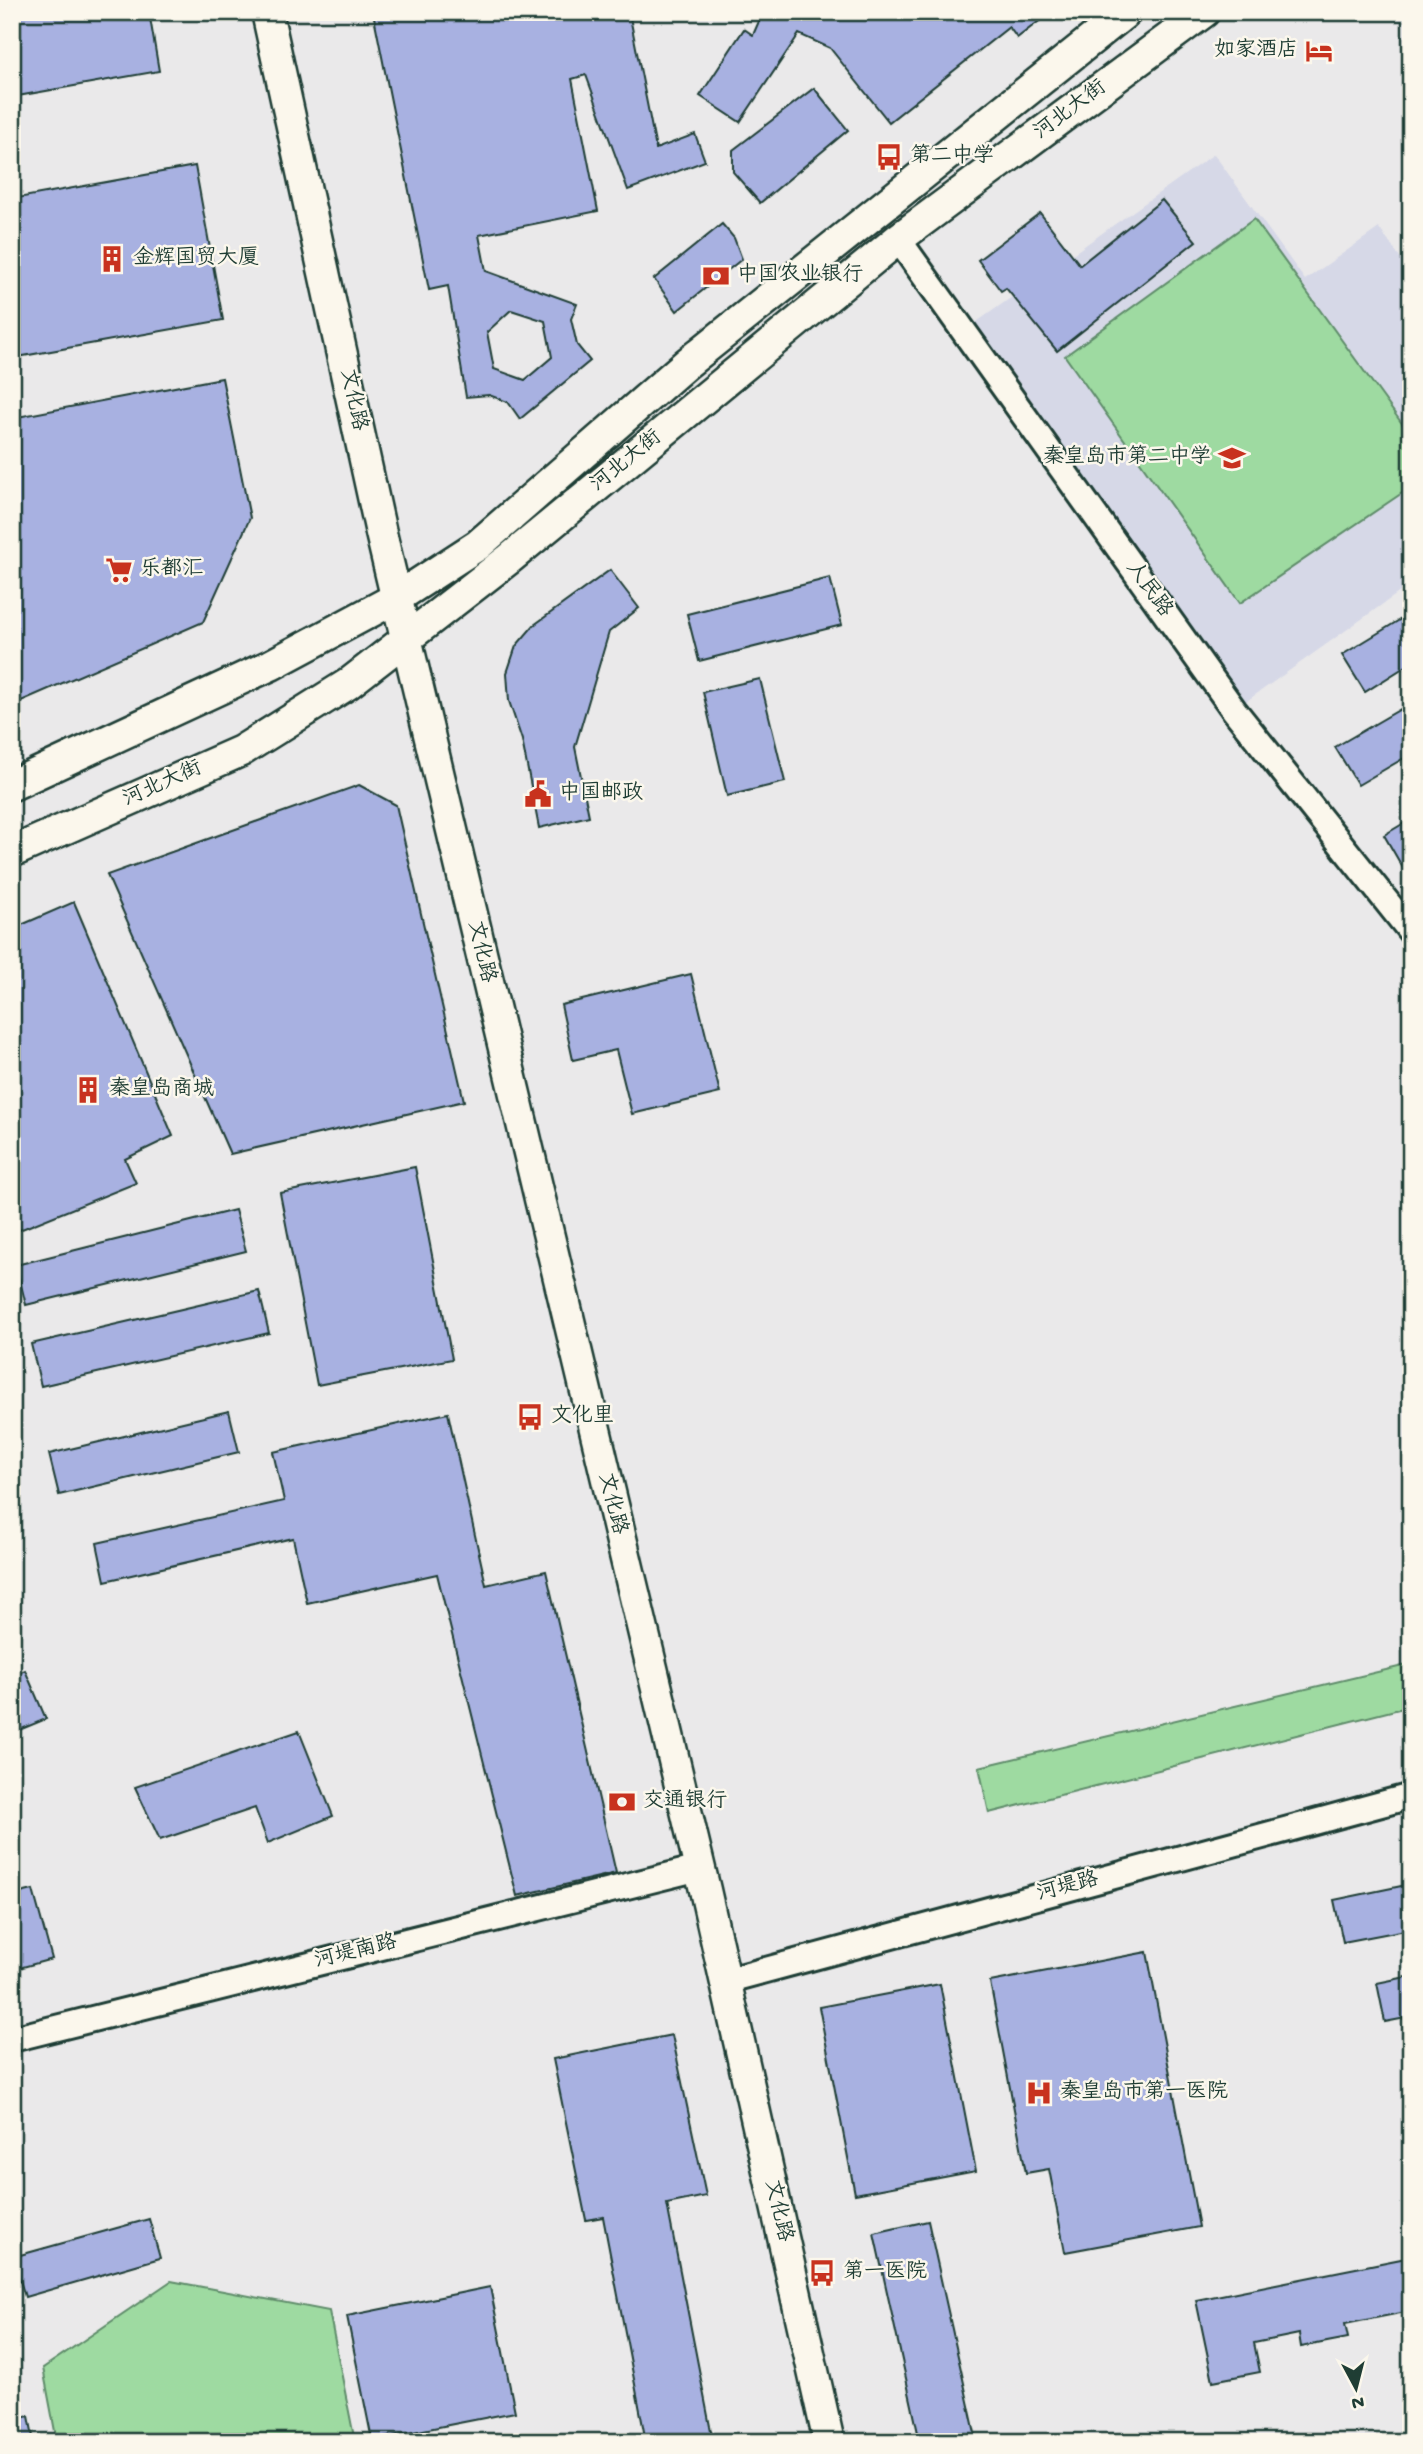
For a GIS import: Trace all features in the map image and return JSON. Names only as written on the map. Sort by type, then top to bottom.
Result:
[{"type":"main road","name":"文化路","points":[[267,12],[406,638],[702,1879],[829,2442]]},
{"type":"main road","points":[[12,785],[271,665],[398,597],[478,545],[686,364],[1126,12]]},
{"type":"main road","name":"河北大街","points":[[12,852],[241,751],[348,684],[509,559],[898,239],[1204,12]]},
{"type":"street","name":"人民路","points":[[898,239],[1234,710],[1411,932]]},
{"type":"street","name":"河堤路","points":[[725,1981],[1411,1796]]},
{"type":"street","name":"河堤南路","points":[[12,2039],[702,1879]]},
{"type":"shaded area","name":"秦皇岛市第二中学","points":[[1214,154],[1305,280],[1379,228],[1411,273],[1411,584],[1234,710],[964,331]]},
{"type":"green space","points":[[1254,219],[1411,436],[1411,487],[1240,603],[1065,356]]},
{"type":"green space","points":[[1411,1664],[1411,1706],[989,1813],[979,1767]]},
{"type":"green space","points":[[171,2281],[329,2311],[355,2442],[57,2442],[43,2368]]},
{"type":"building","points":[[12,12],[149,12],[159,71],[12,97]]},
{"type":"building","points":[[373,12],[629,12],[656,149],[695,134],[705,161],[628,190],[586,75],[572,79],[598,211],[479,235],[486,271],[577,304],[571,319],[577,345],[590,361],[520,419],[508,402],[489,395],[466,397],[448,286],[429,290]],"holes":[[[511,310],[545,321],[552,357],[525,380],[494,369],[487,332]]]},
{"type":"building","points":[[763,12],[1051,12],[1017,38],[1009,27],[889,122],[830,48],[799,34],[740,122],[700,96],[744,29],[753,35]]},
{"type":"building","points":[[814,88],[848,130],[760,203],[733,172],[733,150]]},
{"type":"building","name":"金辉国贸大厦","points":[[195,166],[223,320],[12,358],[12,199]]},
{"type":"building","points":[[1162,200],[1196,241],[1057,351],[1006,288],[1001,291],[978,260],[1040,213],[1080,265]]},
{"type":"building","points":[[722,224],[734,238],[742,259],[677,311],[654,279]]},
{"type":"building","name":"乐都汇","points":[[222,378],[250,518],[203,622],[12,705],[12,418]]},
{"type":"building","points":[[610,570],[639,608],[609,632],[575,747],[589,816],[539,828],[522,740],[509,701],[507,673],[516,646],[534,625]]},
{"type":"building","points":[[830,578],[842,625],[699,661],[687,614]]},
{"type":"building","points":[[1411,613],[1411,663],[1365,692],[1342,655]]},
{"type":"building","points":[[760,679],[785,782],[727,796],[703,692]]},
{"type":"building","points":[[1411,703],[1411,754],[1358,785],[1335,747]]},
{"type":"building","points":[[359,785],[396,805],[464,1101],[230,1154],[107,875]]},
{"type":"building","points":[[1411,819],[1411,882],[1384,835]]},
{"type":"building","name":"秦皇岛商城","points":[[74,902],[173,1136],[125,1159],[136,1183],[12,1233],[12,929]]},
{"type":"building","points":[[691,974],[720,1093],[632,1114],[616,1050],[573,1060],[561,1005]]},
{"type":"building","points":[[415,1167],[452,1359],[317,1385],[280,1193]]},
{"type":"building","points":[[235,1210],[246,1251],[26,1305],[16,1265]]},
{"type":"building","points":[[259,1291],[269,1333],[41,1386],[31,1344]]},
{"type":"building","points":[[229,1411],[239,1452],[59,1495],[49,1454]]},
{"type":"building","points":[[448,1413],[486,1585],[546,1571],[616,1873],[517,1896],[437,1574],[307,1603],[293,1538],[105,1581],[97,1543],[284,1501],[273,1452]]},
{"type":"building","points":[[25,1670],[46,1719],[12,1733],[12,1676]]},
{"type":"building","points":[[299,1731],[333,1816],[268,1843],[255,1808],[160,1840],[135,1787]]},
{"type":"building","points":[[1411,1884],[1411,1929],[1343,1942],[1334,1900]]},
{"type":"building","points":[[33,1890],[52,1959],[12,1970],[12,1895]]},
{"type":"building","points":[[1147,1952],[1199,2227],[1065,2252],[1049,2169],[1026,2173],[990,1982]]},
{"type":"building","points":[[1411,1976],[1411,2017],[1385,2022],[1377,1983]]},
{"type":"building","points":[[940,1984],[976,2171],[855,2194],[819,2007]]},
{"type":"building","points":[[672,2035],[706,2196],[667,2204],[713,2442],[646,2442],[603,2217],[586,2220],[553,2059]]},
{"type":"building","points":[[149,2219],[160,2258],[25,2297],[13,2257]]},
{"type":"building","points":[[928,2221],[977,2442],[920,2442],[874,2233]]},
{"type":"building","points":[[1411,2257],[1411,2311],[1345,2324],[1348,2338],[1301,2347],[1299,2334],[1254,2343],[1260,2372],[1213,2381],[1196,2300]]},
{"type":"building","points":[[490,2287],[515,2412],[372,2440],[347,2316]]},
{"type":"building","points":[[29,2416],[34,2442],[12,2442],[12,2420]]},
{"type":"place","name":"如家酒店","points":[[1319,51]]},
{"type":"place","name":"第二中学","points":[[889,157]]},
{"type":"place","name":"金辉国贸大厦","points":[[112,259]]},
{"type":"place","name":"中国农业银行","points":[[716,276]]},
{"type":"place","name":"秦皇岛市第二中学","points":[[1232,458]]},
{"type":"place","name":"乐都汇","points":[[119,570]]},
{"type":"place","name":"中国邮政","points":[[538,794]]},
{"type":"place","name":"秦皇岛商城","points":[[88,1090]]},
{"type":"place","name":"文化里","points":[[530,1417]]},
{"type":"place","name":"交通银行","points":[[622,1802]]},
{"type":"place","name":"秦皇岛市第一医院","points":[[1039,2093]]},
{"type":"place","name":"第一医院","points":[[822,2273]]}]
